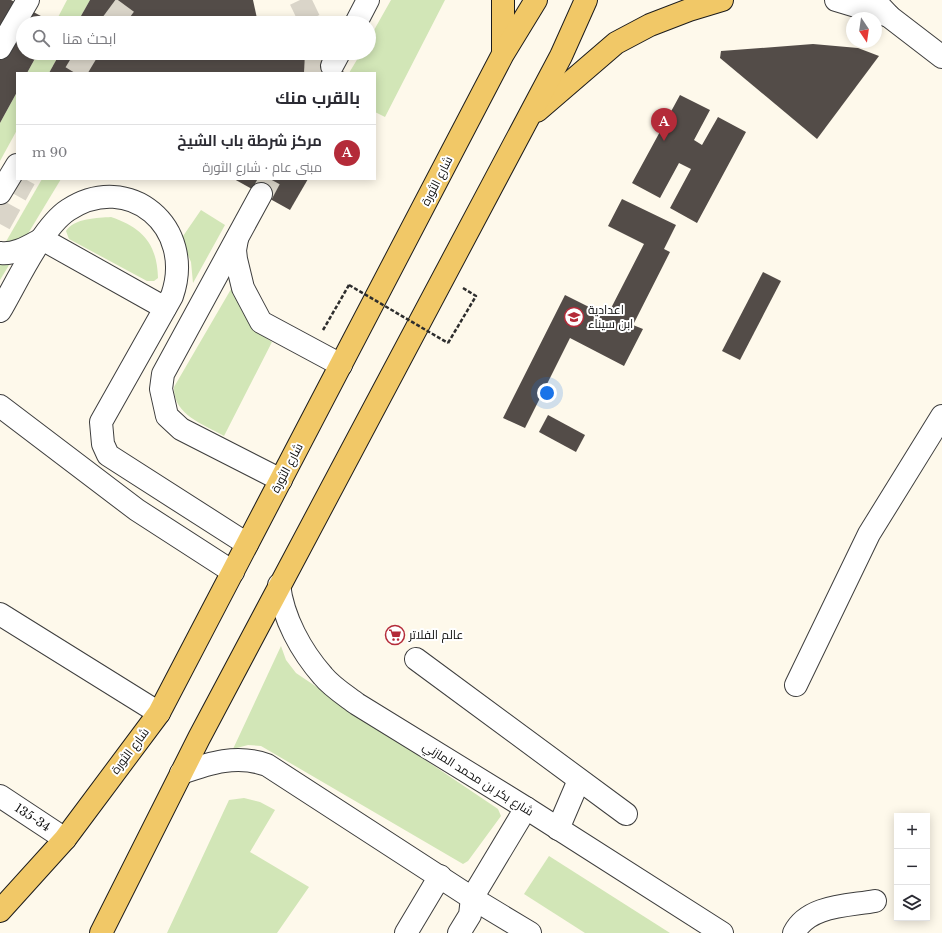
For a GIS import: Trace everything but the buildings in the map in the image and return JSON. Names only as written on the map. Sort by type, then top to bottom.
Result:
[{"type":"main road","points":[[503,0],[503,54]]},
{"type":"main road","name":"شارع الثورة","points":[[0,911],[65,839],[159,713],[503,54],[536,0]]},
{"type":"main road","points":[[101,933],[181,773],[279,585],[561,56],[586,0]]},
{"type":"main road","points":[[527,120],[616,44],[650,25],[722,0]]},
{"type":"street","points":[[19,16],[28,0]]},
{"type":"street","points":[[360,16],[368,0]]},
{"type":"street","points":[[836,0],[890,17]]},
{"type":"street","points":[[874,0],[890,17],[942,57]]},
{"type":"street","points":[[0,48],[16,21]]},
{"type":"street","points":[[0,193],[16,168]]},
{"type":"street","points":[[281,480],[181,429],[167,416],[161,389],[163,374],[261,194],[238,238],[235,250],[243,288],[261,322],[341,365]]},
{"type":"street","points":[[0,311],[42,239],[56,220],[67,211],[81,203],[98,198],[114,197],[130,200],[143,206],[163,223],[170,234],[178,259],[176,284],[165,308],[101,422],[103,444],[108,455],[247,544]]},
{"type":"street","points":[[0,253],[6,254],[25,249],[42,239]]},
{"type":"street","points":[[42,239],[165,308]]},
{"type":"street","points":[[0,406],[137,510],[233,572]]},
{"type":"street","points":[[796,685],[869,534],[942,416]]},
{"type":"street","name":"شارع بكر بن محمد المازني","points":[[279,585],[281,600],[285,612],[299,642],[315,666],[328,681],[356,704],[526,808],[722,933]]},
{"type":"street","points":[[0,614],[159,713]]},
{"type":"street","points":[[416,659],[626,814]]},
{"type":"street","points":[[181,773],[211,762],[224,760],[254,760],[268,765],[472,898],[530,933]]},
{"type":"street","points":[[558,829],[579,780]]},
{"type":"street","name":"135-34","points":[[0,796],[65,839]]},
{"type":"street","points":[[459,933],[470,915],[472,898],[526,808]]},
{"type":"street","points":[[406,933],[440,876]]},
{"type":"street","points":[[794,933],[797,927],[816,912],[875,901]]},
{"type":"path","points":[[329,321],[349,286],[448,343],[471,303]]},
{"type":"green space","points":[[67,0],[90,0],[81,16],[59,16]]},
{"type":"green space","points":[[391,0],[445,0],[385,117],[376,112],[376,72],[350,72],[357,60],[376,60],[376,27]]},
{"type":"green space","points":[[34,60],[56,60],[50,72],[28,72]]},
{"type":"green space","points":[[16,94],[16,132],[0,161],[0,123]]},
{"type":"green space","points":[[41,180],[60,180],[0,280],[0,252]]},
{"type":"green space","points":[[201,210],[225,225],[193,283],[191,262],[181,239]]},
{"type":"green space","points":[[111,217],[132,226],[146,239],[155,256],[157,266],[158,278],[154,281],[147,281],[69,239],[66,231],[75,223],[93,218]]},
{"type":"green space","points":[[234,284],[251,324],[263,336],[272,342],[224,436],[199,423],[184,412],[178,405],[174,387]]},
{"type":"green space","points":[[281,646],[286,660],[296,673],[498,809],[501,816],[468,861],[463,864],[261,746],[248,745],[233,749]]},
{"type":"green space","points":[[244,798],[260,802],[275,810],[250,852],[309,887],[277,933],[167,933],[229,800]]},
{"type":"green space","points":[[549,856],[670,933],[585,933],[524,894]]},
{"type":"tunnel","points":[[117,16],[129,0]]},
{"type":"tunnel","points":[[300,0],[308,16]]},
{"type":"tunnel","points":[[76,72],[83,60]]},
{"type":"tunnel","points":[[315,72],[316,60]]},
{"type":"tunnel","points":[[0,224],[24,180]]},
{"type":"tunnel","points":[[262,194],[269,180]]},
{"type":"place","name":"مركز شرطة باب الشيخ","points":[[664,141]]},
{"type":"place","name":"اعدادية ابن سيناء","points":[[574,317]]},
{"type":"place","name":"عالم الفلاتر","points":[[395,635]]}]
